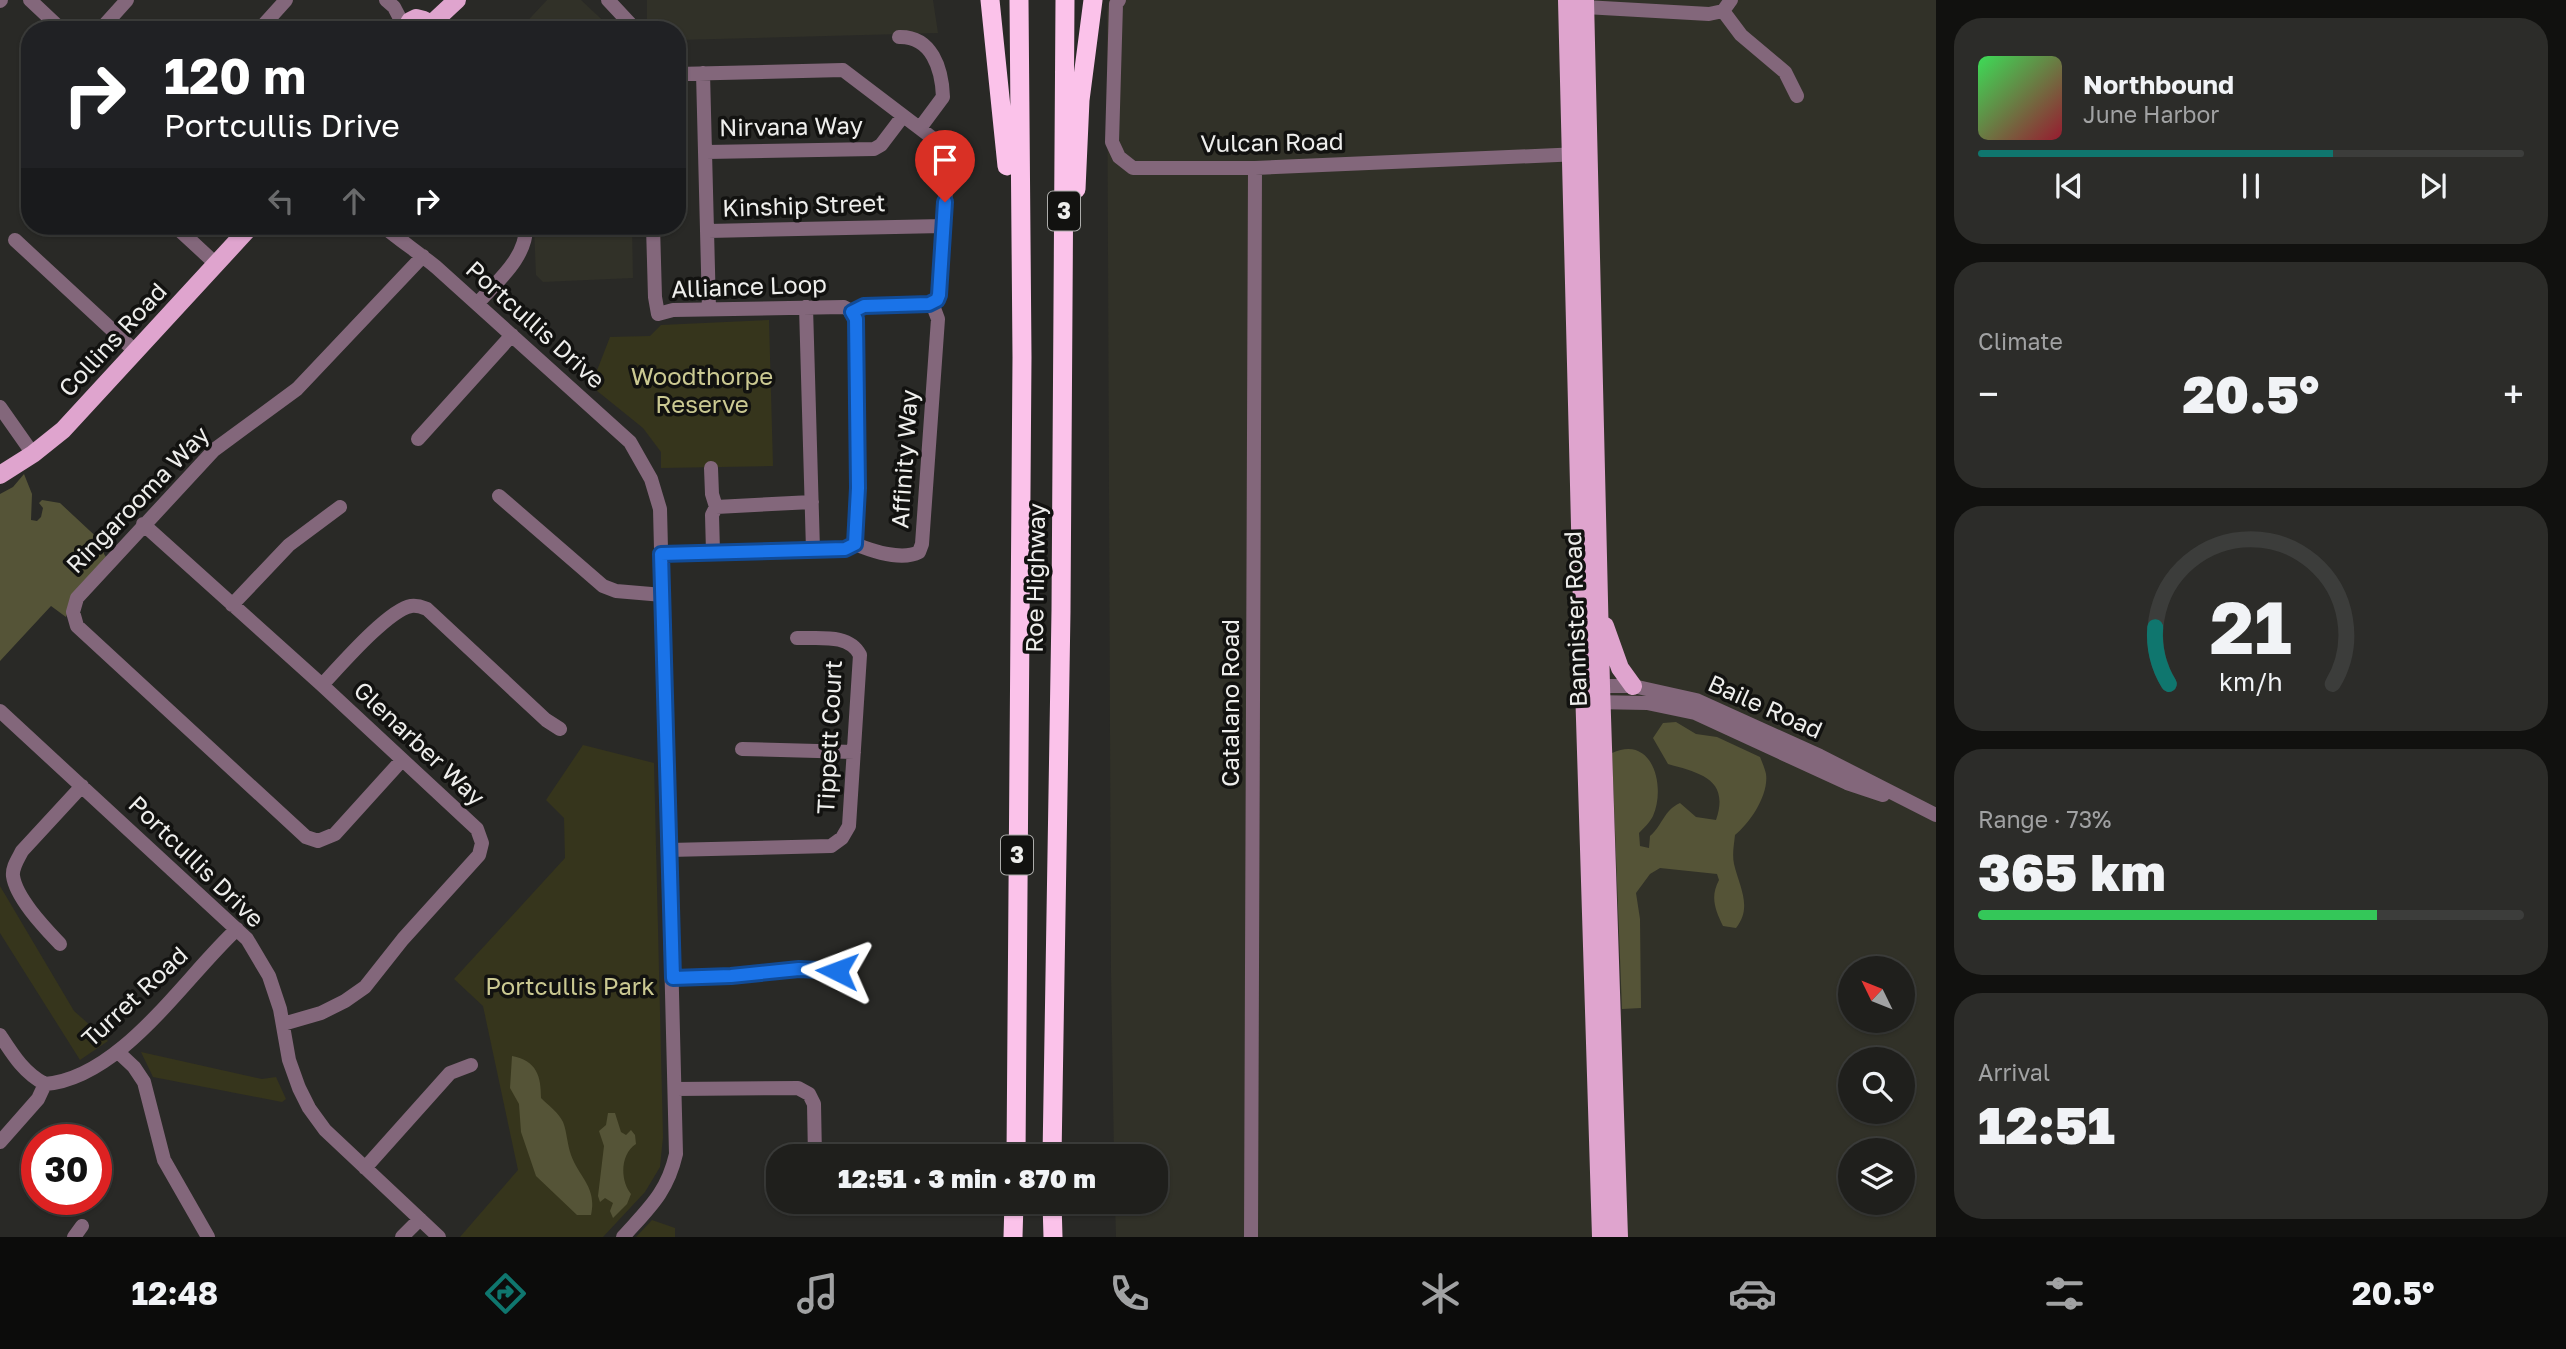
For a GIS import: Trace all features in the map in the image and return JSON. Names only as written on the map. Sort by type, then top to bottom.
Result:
[{"type":"highway","points":[[990,0],[1008,176],[1010,273],[1021,356]]},
{"type":"highway","name":"Roe Highway","points":[[1016,1144],[1021,356],[1019,0]]},
{"type":"highway","name":"Roe Highway","points":[[1052,1144],[1065,0]]},
{"type":"highway","points":[[1062,421],[1080,100],[1093,0]]},
{"type":"highway","points":[[1013,1237],[1014,1214]]},
{"type":"highway","points":[[1052,1214],[1053,1237]]},
{"type":"main road","points":[[422,21],[444,0]]},
{"type":"main road","points":[[424,21],[457,0]]},
{"type":"main road","name":"Bannister Road","points":[[1576,3],[1593,694],[1601,1237]]},
{"type":"main road","name":"Bannister Road","points":[[1579,155],[1600,610],[1593,694],[1619,1237]]},
{"type":"main road","name":"Collins Road","points":[[213,261],[232,235]]},
{"type":"main road","name":"Collins Road","points":[[0,475],[31,450],[241,235]]},
{"type":"main road","name":"Collins Road","points":[[0,464],[31,450]]},
{"type":"main road","points":[[1600,610],[1620,668],[1633,686]]},
{"type":"street","points":[[30,0],[52,21]]},
{"type":"street","points":[[108,21],[127,0]]},
{"type":"street","points":[[267,21],[286,0]]},
{"type":"street","points":[[608,0],[628,21]]},
{"type":"street","name":"Vulcan Road","points":[[1119,0],[1116,5],[1112,142],[1119,158],[1133,168],[1255,168],[1579,155]]},
{"type":"street","points":[[1576,3],[1709,14],[1727,5],[1741,35],[1785,72],[1797,96]]},
{"type":"street","points":[[390,4],[413,21]]},
{"type":"street","points":[[899,37],[908,36],[926,47],[933,53],[938,64],[943,97],[920,128]]},
{"type":"street","points":[[926,47],[936,36]]},
{"type":"street","points":[[686,74],[838,69],[848,73],[946,150],[939,295],[932,303]]},
{"type":"street","points":[[703,73],[709,309]]},
{"type":"street","name":"Nirvana Way","points":[[706,152],[874,149],[881,145],[903,116]]},
{"type":"street","name":"Catalano Road","points":[[1251,1237],[1255,168]]},
{"type":"street","name":"Kinship Street","points":[[708,231],[943,226]]},
{"type":"street","points":[[185,235],[213,261]]},
{"type":"street","name":"Portcullis Drive","points":[[394,235],[423,256],[630,442],[651,479],[660,509],[676,1154],[671,1177],[660,1196],[623,1237]]},
{"type":"street","name":"Portcullis Drive","points":[[405,235],[419,247],[423,256]]},
{"type":"street","points":[[477,304],[518,257],[525,235]]},
{"type":"street","name":"Alliance Loop","points":[[653,235],[658,314],[673,310],[844,306],[852,312],[864,306],[932,303]]},
{"type":"street","points":[[15,240],[132,348]]},
{"type":"street","name":"Ringarooma Way","points":[[402,760],[335,834],[318,841],[306,837],[77,626],[73,612],[77,598],[214,450],[297,389],[423,256]]},
{"type":"street","name":"Affinity Way","points":[[855,544],[900,556],[919,552],[922,544],[938,320],[932,303]]},
{"type":"street","points":[[806,307],[813,550]]},
{"type":"street","points":[[661,554],[845,549],[855,544],[858,488],[856,319],[852,312]]},
{"type":"street","points":[[418,439],[512,335]]},
{"type":"street","points":[[0,407],[31,450]]},
{"type":"street","points":[[711,468],[712,494],[716,507],[712,515],[713,552]]},
{"type":"street","points":[[499,496],[594,581],[616,591],[663,595]]},
{"type":"street","points":[[716,507],[812,502]]},
{"type":"street","points":[[232,605],[289,545],[340,507]]},
{"type":"street","name":"Glenarber Way","points":[[143,524],[477,829],[482,843],[479,855],[403,939],[365,986],[345,1001],[321,1013],[283,1024]]},
{"type":"street","points":[[322,685],[367,636],[408,606],[419,605],[427,609],[546,720],[560,729]]},
{"type":"street","name":"Tippett Court","points":[[669,850],[831,846],[842,838],[849,826],[860,662],[857,649],[845,640],[797,638]]},
{"type":"street","name":"Baile Road","points":[[1593,694],[1633,686],[1696,700],[1786,748],[1805,757],[1855,772],[1936,815]]},
{"type":"street","name":"Baile Road","points":[[1593,694],[1695,713],[1786,748]]},
{"type":"street","name":"Portcullis Drive","points":[[0,711],[252,945],[269,976],[296,1082],[309,1108],[325,1130],[439,1237]]},
{"type":"street","points":[[742,749],[854,752]]},
{"type":"street","points":[[60,944],[39,922],[17,888],[13,876],[15,863],[22,851],[82,786]]},
{"type":"street","name":"Turret Road","points":[[45,1084],[80,1077],[118,1052],[237,929]]},
{"type":"street","points":[[673,978],[731,976],[799,969],[837,971]]},
{"type":"street","points":[[0,1035],[17,1061],[34,1078],[45,1084],[38,1099],[0,1142]]},
{"type":"street","points":[[118,1052],[134,1067],[144,1082],[164,1160],[208,1237]]},
{"type":"street","points":[[365,1168],[450,1073],[471,1065]]},
{"type":"street","points":[[675,1089],[798,1088],[809,1094],[814,1104],[815,1144]]},
{"type":"street","points":[[402,1237],[420,1219]]},
{"type":"shaded area","points":[[547,0],[581,0],[603,21],[527,21]]},
{"type":"shaded area","points":[[647,0],[933,0],[938,33],[686,40],[686,21],[647,21]]},
{"type":"shaded area","points":[[1109,0],[1936,0],[1936,1237],[1116,1237],[1115,1214],[1168,1214],[1168,1144],[1114,1144]]},
{"type":"shaded area","points":[[534,235],[632,235],[633,278],[543,282],[536,275]]},
{"type":"shaded area","points":[[24,474],[32,494],[31,520],[37,521],[41,517],[43,508],[39,503],[42,500],[60,503],[104,544],[104,554],[108,560],[73,596],[66,617],[51,606],[0,661],[0,494],[13,487]]},
{"type":"shaded area","points":[[1676,722],[1696,734],[1717,737],[1760,757],[1764,768],[1765,791],[1752,816],[1735,835],[1733,849],[1744,912],[1736,928],[1723,926],[1715,903],[1719,880],[1717,874],[1660,868],[1650,874],[1636,893],[1640,919],[1641,1008],[1622,1009],[1612,753],[1626,749],[1638,751],[1653,766],[1657,778],[1657,804],[1652,818],[1639,833],[1640,846],[1649,848],[1650,836],[1674,806],[1680,803],[1696,817],[1716,820],[1719,806],[1719,795],[1709,780],[1668,764],[1653,738],[1663,723]]},
{"type":"shaded area","points":[[512,1056],[527,1062],[536,1071],[541,1098],[563,1122],[571,1155],[590,1190],[591,1215],[577,1215],[536,1176],[521,1132],[519,1104],[510,1088]]},
{"type":"shaded area","points":[[608,1113],[615,1113],[621,1132],[626,1135],[631,1130],[636,1144],[627,1154],[623,1168],[627,1189],[631,1194],[627,1204],[613,1218],[610,1211],[613,1203],[605,1198],[600,1202],[598,1196],[604,1146],[599,1131],[606,1125]]},
{"type":"green space","name":"Woodthorpe Reserve","points":[[769,320],[773,466],[661,468],[661,452],[643,428],[591,386],[610,337],[650,336],[661,325]]},
{"type":"green space","name":"Portcullis Park","points":[[583,745],[654,763],[663,1137],[660,1167],[645,1192],[603,1237],[460,1237],[518,1170],[483,1006],[454,979],[565,858],[564,818],[546,800]]},
{"type":"green space","points":[[0,886],[74,1011],[108,1041],[80,1060],[0,933]]},
{"type":"green space","points":[[141,1052],[262,1079],[276,1077],[286,1099],[282,1102],[153,1077]]},
{"type":"green space","points":[[652,1220],[675,1228],[675,1237],[636,1237]]},
{"type":"route","points":[[837,971],[815,968],[673,978],[661,554],[845,549],[855,544],[858,488],[856,319],[852,312],[864,306],[929,304],[937,300],[945,202]]}]
